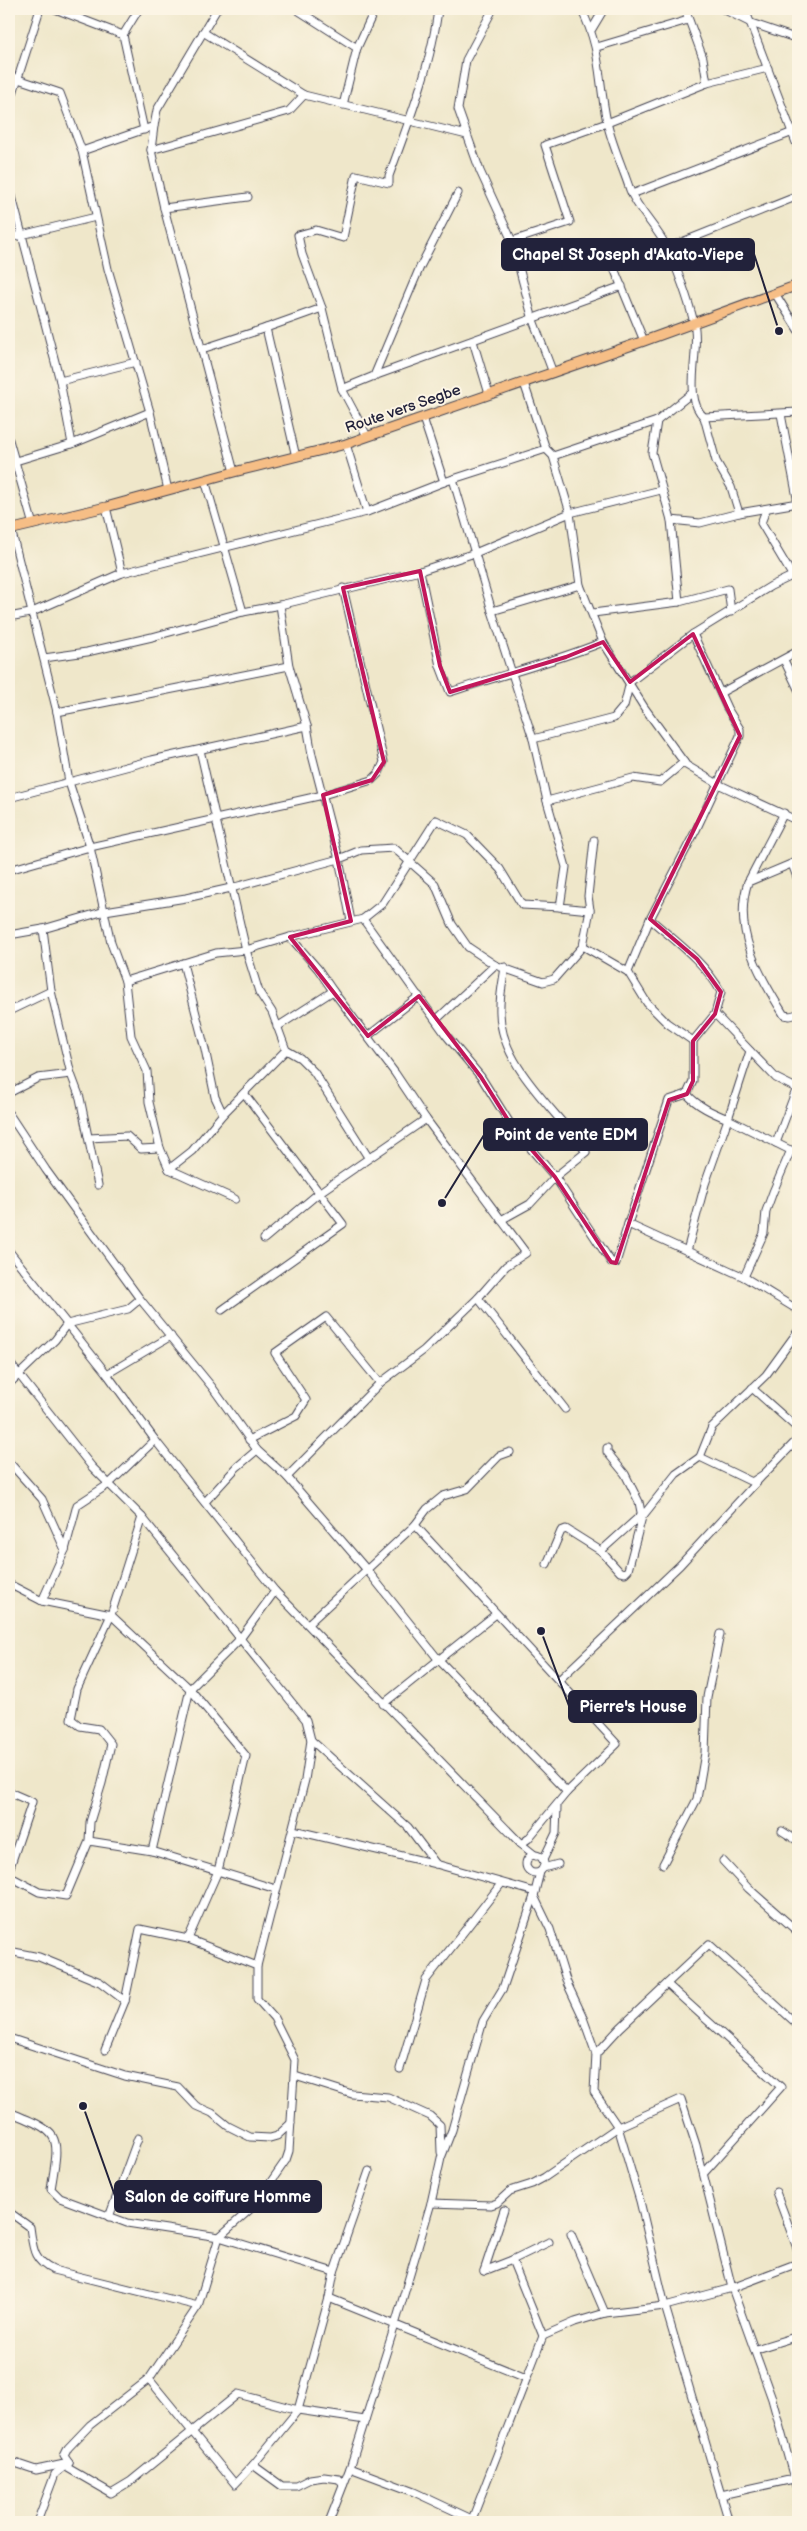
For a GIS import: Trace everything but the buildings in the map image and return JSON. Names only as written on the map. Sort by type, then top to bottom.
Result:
[{"type":"main road","name":"Route vers Segbe","points":[[10,530],[106,508],[234,472],[346,444],[644,342],[694,322],[776,295],[798,285]]},
{"type":"street","points":[[9,106],[40,9]]},
{"type":"street","points":[[54,9],[123,36]]},
{"type":"street","points":[[139,9],[123,36],[144,130]]},
{"type":"street","points":[[217,9],[157,110],[151,150],[164,208],[234,472]]},
{"type":"street","points":[[299,9],[357,48]]},
{"type":"street","points":[[343,105],[357,48],[376,9]]},
{"type":"street","points":[[367,436],[342,388],[322,308],[302,254],[298,235],[316,230],[343,238],[356,175],[389,183],[389,176],[409,121],[436,30],[438,9]]},
{"type":"street","points":[[493,9],[466,60],[460,86],[458,109],[480,171],[512,240],[533,320],[553,373]]},
{"type":"street","points":[[581,9],[592,30],[597,47],[607,123],[632,194],[667,248],[694,322],[697,343],[692,393],[698,411],[704,417],[716,462],[731,487],[739,513]]},
{"type":"street","points":[[592,30],[604,9]]},
{"type":"street","points":[[685,9],[703,58],[707,83]]},
{"type":"street","points":[[723,9],[751,23],[798,39]]},
{"type":"street","points":[[745,9],[798,148]]},
{"type":"street","points":[[597,47],[688,20]]},
{"type":"street","points":[[203,32],[304,95],[467,135]]},
{"type":"street","points":[[512,240],[570,222],[544,145],[607,123],[707,83],[768,68]]},
{"type":"street","points":[[9,76],[60,93],[82,151],[108,270],[150,412],[168,490]]},
{"type":"street","points":[[151,150],[289,111],[304,95]]},
{"type":"street","points":[[82,151],[154,126]]},
{"type":"street","points":[[632,194],[793,132]]},
{"type":"street","points":[[9,185],[13,212],[22,234],[60,381],[72,444]]},
{"type":"street","points":[[374,376],[420,267],[458,193]]},
{"type":"street","points":[[164,208],[248,196]]},
{"type":"street","points":[[667,248],[798,196]]},
{"type":"street","points":[[9,238],[96,217]]},
{"type":"street","points":[[606,249],[644,342]]},
{"type":"street","points":[[342,388],[622,286]]},
{"type":"street","points":[[776,295],[798,330]]},
{"type":"street","points":[[202,349],[322,308]]},
{"type":"street","points":[[266,328],[296,457]]},
{"type":"street","points":[[474,341],[489,394]]},
{"type":"street","points":[[60,381],[136,362]]},
{"type":"street","points":[[524,383],[546,449],[553,456],[570,513],[580,585],[593,613],[603,642],[644,707],[684,762],[718,784],[798,821]]},
{"type":"street","points":[[553,456],[657,421],[692,393]]},
{"type":"street","points":[[11,462],[72,444],[150,412]]},
{"type":"street","points":[[704,417],[798,412]]},
{"type":"street","points":[[671,520],[700,523],[739,513],[766,510],[798,503],[781,414]]},
{"type":"street","points":[[423,418],[444,482]]},
{"type":"street","points":[[657,421],[652,453],[671,520],[679,602]]},
{"type":"street","points":[[9,440],[11,462],[33,524]]},
{"type":"street","points":[[346,444],[367,512]]},
{"type":"street","points":[[9,617],[30,613],[122,573],[367,512],[444,482],[546,449]]},
{"type":"street","points":[[453,479],[510,671],[533,739],[547,801],[566,867],[560,907]]},
{"type":"street","points":[[205,480],[243,612]]},
{"type":"street","points":[[44,658],[87,652],[152,637],[243,612],[280,605],[343,588],[420,571],[475,553],[570,513],[661,490]]},
{"type":"street","points":[[106,508],[122,573]]},
{"type":"street","points":[[766,510],[761,523],[795,575],[798,584]]},
{"type":"street","points":[[10,530],[30,613],[44,658],[69,782],[90,847],[106,911],[111,943],[125,980],[131,1036],[147,1071],[149,1102],[160,1148],[169,1169],[235,1199]]},
{"type":"street","points":[[420,571],[440,666],[450,692],[510,671],[566,657],[603,642]]},
{"type":"street","points":[[533,739],[614,718],[624,706],[630,682],[693,634],[771,586],[795,575]]},
{"type":"street","points":[[492,611],[580,585]]},
{"type":"street","points":[[9,870],[90,847],[323,795],[372,780],[379,773],[384,762],[343,588]]},
{"type":"street","points":[[593,613],[679,602],[728,589],[731,612]]},
{"type":"street","points":[[280,605],[290,666],[307,726],[312,755],[339,859],[351,921]]},
{"type":"street","points":[[628,972],[650,919],[740,736],[740,729],[727,708],[722,692],[714,682],[693,634]]},
{"type":"street","points":[[722,692],[798,651]]},
{"type":"street","points":[[784,660],[798,689]]},
{"type":"street","points":[[56,712],[290,666]]},
{"type":"street","points":[[9,798],[200,750],[307,726]]},
{"type":"street","points":[[200,750],[246,950],[259,992],[272,1012],[286,1050],[300,1058],[314,1072],[368,1157]]},
{"type":"street","points":[[547,801],[633,778],[660,782],[684,762]]},
{"type":"street","points":[[784,813],[748,882],[742,909],[750,952],[759,974],[784,1015],[798,1014]]},
{"type":"street","points":[[125,980],[216,952],[246,950],[364,919],[383,903],[436,820],[467,835],[500,869],[522,904],[590,910]]},
{"type":"street","points":[[9,935],[43,929],[106,911],[186,898],[231,888],[339,859],[361,850],[394,848],[435,884],[452,924],[468,947],[496,965],[543,982],[554,979],[583,946],[590,910],[588,896],[594,840]]},
{"type":"street","points":[[748,882],[795,862],[798,880]]},
{"type":"street","points":[[364,919],[436,1020],[481,1077],[513,1128],[555,1177],[612,1262],[616,1263],[670,1100],[687,1094],[693,1082],[693,1041],[715,1014],[721,992],[716,982],[697,959],[650,919]]},
{"type":"street","points":[[43,929],[51,990],[71,1074],[80,1098],[98,1186]]},
{"type":"street","points":[[287,1477],[380,1382],[424,1350],[478,1298],[506,1266],[526,1253],[318,969],[290,937]]},
{"type":"street","points":[[583,946],[628,972],[646,1003],[667,1023],[693,1041]]},
{"type":"street","points":[[183,963],[205,1049],[214,1097],[223,1114]]},
{"type":"street","points":[[436,1020],[496,965]]},
{"type":"street","points":[[502,1220],[530,1204],[555,1177],[586,1152],[572,1132],[542,1099],[508,1049],[500,1014],[504,967]]},
{"type":"street","points":[[9,1011],[51,990]]},
{"type":"street","points":[[276,1027],[333,991]]},
{"type":"street","points":[[368,1036],[419,996]]},
{"type":"street","points":[[715,1014],[776,1078],[797,1086],[776,1143]]},
{"type":"street","points":[[169,1169],[192,1151],[223,1114],[286,1050]]},
{"type":"street","points":[[687,1252],[705,1184],[750,1051]]},
{"type":"street","points":[[9,1093],[38,1078],[71,1074]]},
{"type":"street","points":[[222,1310],[344,1224],[244,1094]]},
{"type":"street","points":[[687,1094],[692,1101],[705,1108],[795,1152],[773,1192],[766,1211],[764,1233],[744,1277]]},
{"type":"street","points":[[9,1114],[46,1170],[140,1298],[257,1450],[287,1477],[367,1570],[438,1658],[567,1792]]},
{"type":"street","points":[[264,1238],[320,1192],[426,1118]]},
{"type":"street","points":[[89,1138],[127,1136],[141,1149],[160,1148]]},
{"type":"street","points":[[628,1224],[744,1277],[798,1310]]},
{"type":"street","points":[[9,1251],[275,1591],[521,1844],[539,1866]]},
{"type":"street","points":[[9,1384],[55,1340],[66,1324],[128,1309],[140,1298]]},
{"type":"street","points":[[478,1298],[565,1409]]},
{"type":"street","points":[[249,1440],[296,1416],[299,1412],[306,1400],[274,1353],[326,1317],[380,1382]]},
{"type":"street","points":[[601,1551],[642,1516],[676,1474],[700,1457],[712,1427],[752,1388],[779,1358],[798,1331]]},
{"type":"street","points":[[107,1374],[171,1336]]},
{"type":"street","points":[[9,1362],[92,1466],[142,1517],[306,1720],[312,1740],[293,1830],[256,1966],[257,1999],[274,2018],[296,2060],[289,2151],[286,2160],[254,2206],[219,2237],[198,2306],[149,2379],[90,2425],[68,2448],[64,2456],[69,2463]]},
{"type":"street","points":[[752,1388],[798,1429]]},
{"type":"street","points":[[559,1680],[680,1565],[798,1439]]},
{"type":"street","points":[[42,1601],[65,1550],[77,1505],[109,1484],[155,1440]]},
{"type":"street","points":[[546,1564],[561,1530],[566,1529],[601,1551],[620,1572],[625,1573],[628,1570],[642,1516],[639,1502],[626,1474],[607,1452],[607,1448]]},
{"type":"street","points":[[205,1502],[237,1467],[257,1450]]},
{"type":"street","points":[[308,1624],[415,1525],[427,1509],[443,1496],[467,1490],[499,1456],[510,1452]]},
{"type":"street","points":[[700,1457],[752,1482],[764,1474]]},
{"type":"street","points":[[9,1462],[42,1499],[65,1550]]},
{"type":"street","points":[[9,1876],[39,1892],[66,1896],[89,1841],[90,1822],[102,1784],[111,1744],[99,1729],[80,1726],[70,1719],[77,1689],[111,1615],[142,1517]]},
{"type":"street","points":[[415,1525],[617,1744],[567,1792],[557,1807],[528,1840],[521,1844]]},
{"type":"street","points":[[9,1584],[42,1601],[111,1615],[190,1689],[246,1756],[218,1871],[188,1939]]},
{"type":"street","points":[[152,1851],[190,1689],[240,1639],[275,1591]]},
{"type":"street","points":[[383,1704],[438,1658],[466,1640],[496,1614]]},
{"type":"street","points":[[663,1864],[697,1799],[705,1753],[708,1697],[720,1634]]},
{"type":"street","points":[[312,1740],[408,1827],[436,1864]]},
{"type":"street","points":[[9,1792],[32,1802],[9,1870]]},
{"type":"street","points":[[329,2522],[350,2468],[395,2326],[431,2203],[441,2158],[452,2130],[483,2021],[503,1988],[535,1891],[539,1866],[556,1834],[557,1807]]},
{"type":"street","points":[[293,1830],[436,1864],[501,1884],[535,1891]]},
{"type":"street","points":[[782,1831],[798,1841]]},
{"type":"street","points":[[89,1841],[152,1851],[276,1889]]},
{"type":"street","points":[[521,1844],[527,1866],[558,1864]]},
{"type":"street","points":[[723,1860],[748,1888],[798,1932]]},
{"type":"street","points":[[527,1861],[539,1866]]},
{"type":"street","points":[[400,2069],[426,1980],[501,1884]]},
{"type":"street","points":[[535,1891],[550,1929],[567,1983],[596,2054],[594,2092],[618,2126],[640,2201],[665,2306],[729,2522]]},
{"type":"street","points":[[106,2050],[125,2001],[140,1929],[188,1939],[256,1966]]},
{"type":"street","points":[[596,2054],[710,1944],[798,2026]]},
{"type":"street","points":[[9,1951],[39,1958],[100,1982],[125,2001]]},
{"type":"street","points":[[667,1984],[781,2087],[704,2173]]},
{"type":"street","points":[[9,2038],[125,2076],[178,2087],[196,2106],[212,2112],[228,2126],[250,2137],[270,2138],[277,2136],[291,2123]]},
{"type":"street","points":[[295,2076],[352,2094],[388,2098],[430,2116],[440,2125],[441,2158]]},
{"type":"street","points":[[431,2203],[470,2205],[497,2203],[510,2191],[532,2184],[545,2177],[618,2126],[680,2099],[704,2173],[732,2288],[756,2349],[796,2479],[798,2493]]},
{"type":"street","points":[[9,2112],[42,2125],[57,2141],[51,2189],[55,2196],[127,2223],[219,2237],[334,2272]]},
{"type":"street","points":[[109,2217],[138,2138]]},
{"type":"street","points":[[149,2379],[235,2484],[254,2465],[298,2410],[329,2298],[334,2272],[369,2171]]},
{"type":"street","points":[[776,2192],[798,2251]]},
{"type":"street","points":[[504,2210],[484,2271],[549,2242]]},
{"type":"street","points":[[9,2212],[30,2226],[33,2252],[38,2260],[48,2268],[198,2306]]},
{"type":"street","points":[[571,2234],[605,2313]]},
{"type":"street","points":[[350,2468],[414,2492],[474,2521],[543,2336],[512,2260]]},
{"type":"street","points":[[543,2336],[575,2322],[605,2313],[665,2306],[732,2288],[798,2264]]},
{"type":"street","points":[[329,2298],[526,2378]]},
{"type":"street","points":[[756,2349],[798,2336]]},
{"type":"street","points":[[69,2463],[66,2467],[111,2493],[131,2481],[238,2394],[298,2410],[365,2420]]},
{"type":"street","points":[[9,2461],[36,2470],[69,2463]]},
{"type":"street","points":[[37,2522],[55,2474],[69,2463]]},
{"type":"street","points":[[254,2465],[282,2486],[296,2486],[310,2479],[324,2476],[339,2479],[343,2486]]},
{"type":"street","points":[[721,2495],[796,2479]]},
{"type":"highlighted area","points":[[420,571],[440,666],[450,692],[566,657],[603,642],[630,682],[693,634],[740,736],[650,919],[697,959],[721,992],[715,1014],[693,1041],[693,1081],[687,1094],[669,1100],[616,1263],[611,1262],[555,1177],[513,1128],[481,1077],[419,996],[368,1036],[290,937],[351,921],[323,795],[372,780],[384,762],[343,588]]},
{"type":"place","name":"Chapel St Joseph d'Akato-Viepe","points":[[779,331]]},
{"type":"place","name":"Point de vente EDM","points":[[442,1203]]},
{"type":"place","name":"Pierre's House","points":[[541,1631]]},
{"type":"place","name":"Salon de coiffure Homme","points":[[83,2106]]}]
